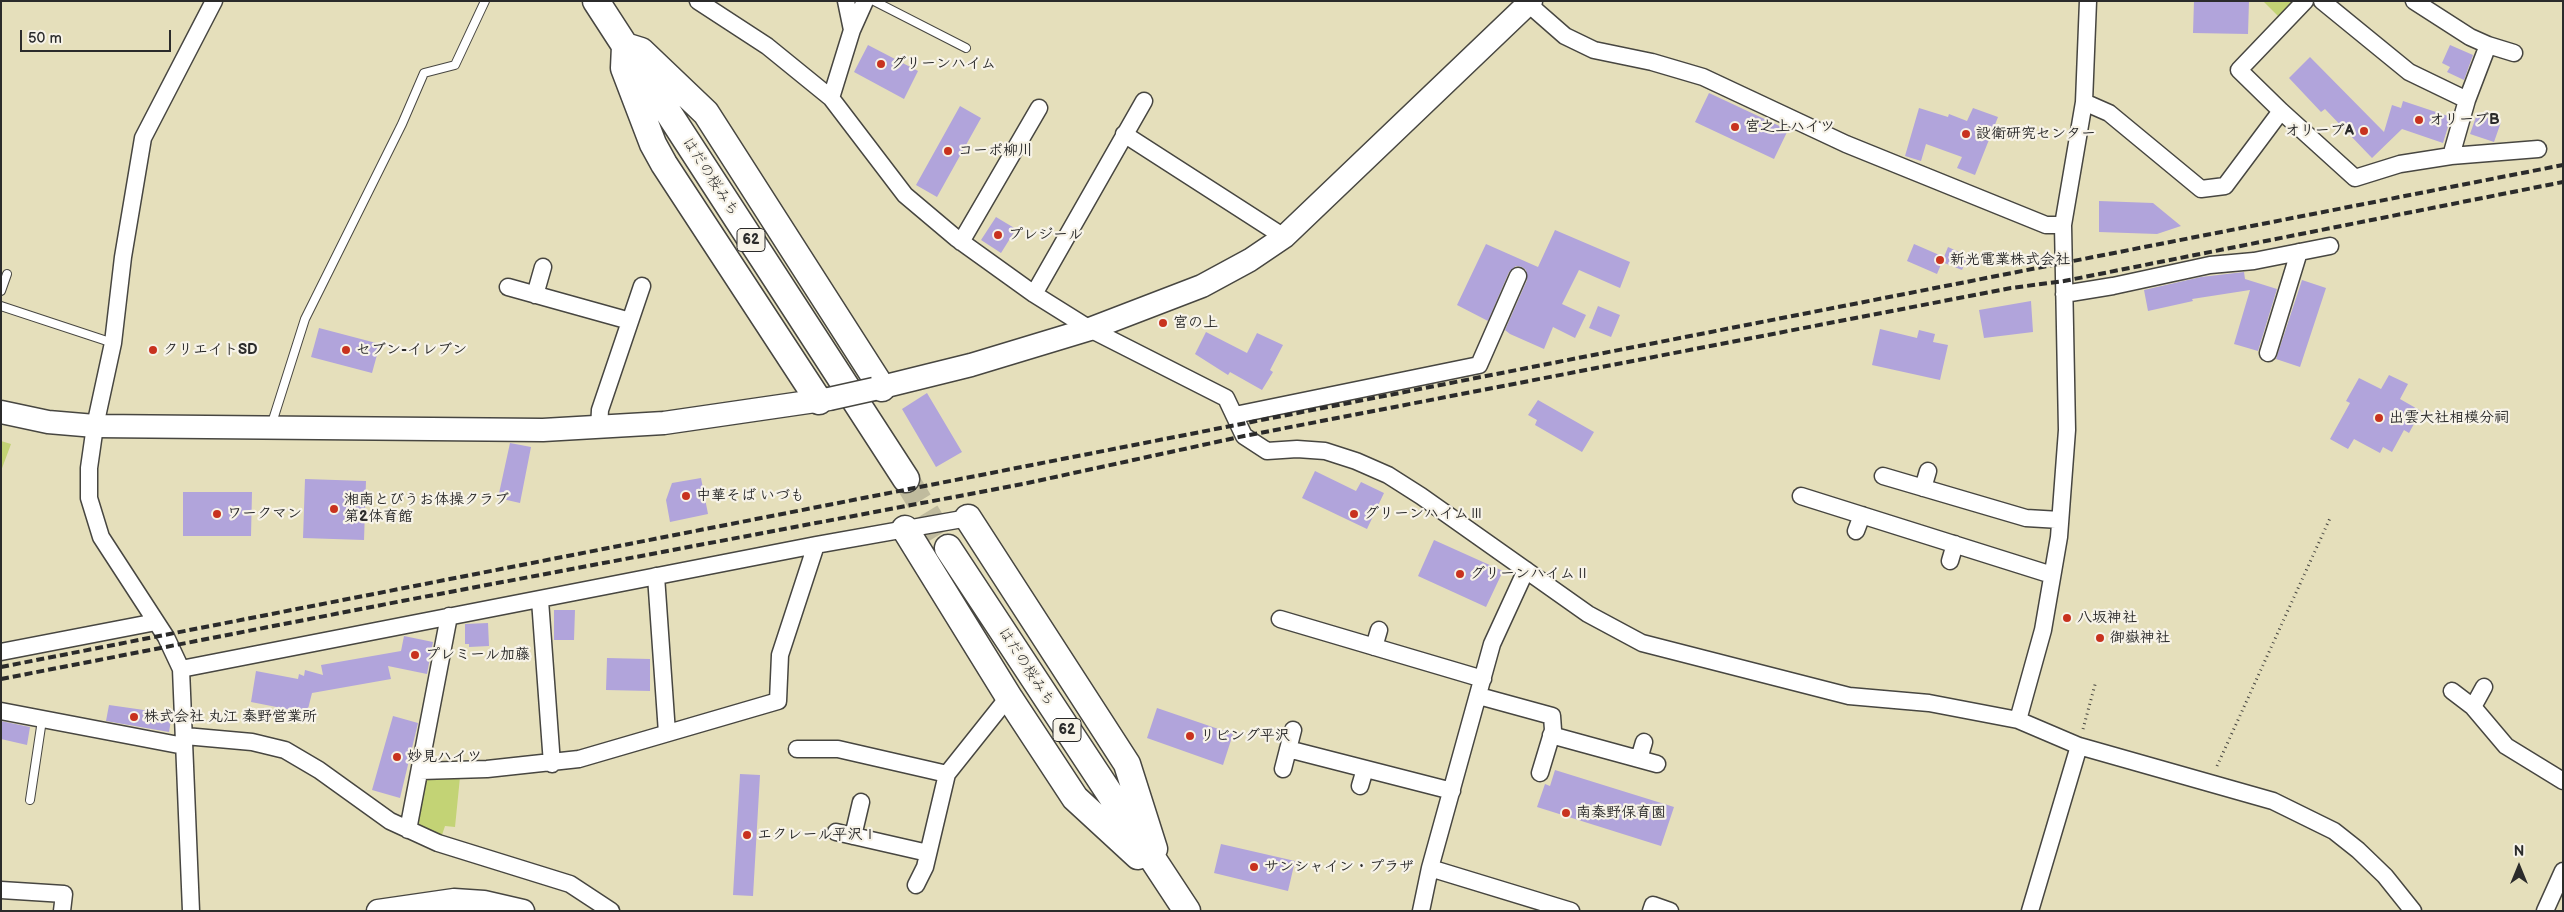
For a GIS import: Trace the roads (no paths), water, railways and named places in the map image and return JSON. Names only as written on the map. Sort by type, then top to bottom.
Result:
[{"type":"main road","name":"はだの桜みち","points":[[596,1],[906,479]]},
{"type":"main road","points":[[824,400],[664,164],[653,144],[624,68],[625,46],[641,51],[706,113],[878,388]]},
{"type":"main road","points":[[968,518],[1127,764],[1152,840],[1159,871]]},
{"type":"main road","points":[[905,529],[1010,699],[1075,798],[1135,854],[1159,871]]},
{"type":"main road","name":"はだの桜みち","points":[[948,548],[1187,911]]},
{"type":"street","points":[[192,911],[181,669],[156,622],[101,537],[89,498],[89,468],[95,426],[113,343],[123,257],[143,138],[214,1]]},
{"type":"street","points":[[698,1],[767,46],[831,98],[906,195],[961,242],[1034,294],[1090,329],[1226,398],[1244,436],[1267,451],[1298,449],[1325,451],[1356,461],[1388,475],[1422,496],[1588,614],[1651,646],[1850,696],[1929,703],[2018,720],[2079,746],[2273,801],[2334,832],[2385,876],[2404,907]]},
{"type":"street","points":[[846,1],[852,30]]},
{"type":"street","points":[[831,98],[852,30],[865,1]]},
{"type":"street","points":[[2305,1],[2239,70],[2280,111],[2355,178],[2400,164],[2451,156],[2538,149]]},
{"type":"street","points":[[2322,1],[2409,72],[2467,100]]},
{"type":"street","points":[[2414,1],[2470,37],[2514,53]]},
{"type":"street","points":[[1,412],[48,422],[95,426],[544,430],[599,428],[664,423],[824,400],[971,365],[1090,329],[1202,286],[1250,260],[1284,238],[1528,2],[1565,36],[1594,50],[1652,62],[1703,77],[1846,144],[2046,225],[2063,225]]},
{"type":"street","points":[[2018,720],[2043,630],[2060,520],[2067,430],[2063,225],[2084,102],[2093,3]]},
{"type":"street","points":[[2451,156],[2467,100],[2488,45]]},
{"type":"street","points":[[1034,294],[1144,101]]},
{"type":"street","points":[[2084,102],[2109,113],[2200,189],[2225,186],[2280,111]]},
{"type":"street","points":[[961,242],[1039,108]]},
{"type":"street","points":[[1124,134],[1284,238]]},
{"type":"street","points":[[2064,294],[2113,286],[2210,265],[2254,261],[2330,246]]},
{"type":"street","points":[[2268,353],[2299,252]]},
{"type":"street","points":[[536,295],[544,267]]},
{"type":"street","points":[[1234,415],[1479,365],[1518,276]]},
{"type":"street","points":[[599,428],[600,410],[642,286]]},
{"type":"street","points":[[508,288],[630,321]]},
{"type":"street","points":[[1923,488],[1928,471]]},
{"type":"street","points":[[1883,476],[2026,518],[2060,520]]},
{"type":"street","points":[[1801,496],[2052,575]]},
{"type":"street","points":[[1856,532],[1862,515]]},
{"type":"street","points":[[181,669],[816,545],[968,518]]},
{"type":"street","points":[[1950,561],[1955,544]]},
{"type":"street","points":[[420,771],[487,769],[552,764],[579,759],[778,701],[780,655],[816,545]]},
{"type":"street","points":[[1421,911],[1430,868],[1492,644],[1526,570]]},
{"type":"street","points":[[656,576],[667,733]]},
{"type":"street","points":[[540,600],[552,764]]},
{"type":"street","points":[[408,830],[450,616]]},
{"type":"street","points":[[1280,619],[1483,680]]},
{"type":"street","points":[[1,652],[156,622]]},
{"type":"street","points":[[1374,647],[1379,630]]},
{"type":"street","points":[[2473,707],[2484,687]]},
{"type":"street","points":[[2452,691],[2473,707],[2506,746],[2563,781]]},
{"type":"street","points":[[1479,696],[1552,716],[1552,735],[1540,773]]},
{"type":"street","points":[[916,884],[928,853],[947,774],[1002,705],[1010,699]]},
{"type":"street","points":[[1,711],[42,720],[184,741],[252,742],[284,750],[319,770],[390,821],[408,830],[438,843],[570,884],[611,911]]},
{"type":"street","points":[[1283,769],[1293,730]]},
{"type":"street","points":[[1552,735],[1657,764]]},
{"type":"street","points":[[1640,759],[1644,742]]},
{"type":"street","points":[[2030,911],[2079,746]]},
{"type":"street","points":[[797,749],[838,749],[947,774]]},
{"type":"street","points":[[1288,749],[1452,791]]},
{"type":"street","points":[[1360,786],[1365,769]]},
{"type":"street","points":[[853,836],[861,802]]},
{"type":"street","points":[[836,832],[928,853]]},
{"type":"street","points":[[1430,868],[1571,911]]},
{"type":"street","points":[[2545,911],[2563,871]]},
{"type":"street","points":[[1,890],[64,894],[62,911]]},
{"type":"street","points":[[378,911],[454,900],[484,902],[523,911]]},
{"type":"street","points":[[426,903],[459,911]]},
{"type":"street","points":[[1651,911],[1653,905],[1670,911]]},
{"type":"lane","points":[[270,428],[305,319],[402,124],[424,73],[455,65],[485,1]]},
{"type":"lane","points":[[874,1],[966,48]]},
{"type":"lane","points":[[1,291],[7,274]]},
{"type":"lane","points":[[1,306],[113,343]]},
{"type":"lane","points":[[30,800],[42,720]]},
{"type":"tunnel","points":[[906,479],[948,548]]},
{"type":"railway","points":[[1,667],[2563,165]]},
{"type":"railway","points":[[1,679],[1023,484],[1244,436],[2011,288],[2064,281],[2563,182]]},
{"type":"place","name":"グリーンハイム","points":[[881,64]]},
{"type":"place","name":"オリーブB","points":[[2419,120]]},
{"type":"place","name":"宮之上ハイツ","points":[[1735,127]]},
{"type":"place","name":"オリーブA","points":[[2364,131]]},
{"type":"place","name":"設衛研究センター","points":[[1966,134]]},
{"type":"place","name":"コーポ柳川","points":[[948,151]]},
{"type":"place","name":"プレジール","points":[[998,235]]},
{"type":"place","name":"新光電業株式会社","points":[[1940,260]]},
{"type":"place","name":"宮の上","points":[[1163,323]]},
{"type":"place","name":"クリエイトSD","points":[[153,350]]},
{"type":"place","name":"セブン-イレブン","points":[[346,350]]},
{"type":"place","name":"出雲大社相模分祠","points":[[2379,418]]},
{"type":"place","name":"中華そば いづも","points":[[686,496]]},
{"type":"place","name":"湘南とびうお体操クラブ 第2体育館","points":[[334,509]]},
{"type":"place","name":"ワークマン","points":[[217,514]]},
{"type":"place","name":"グリーンハイムⅢ","points":[[1354,514]]},
{"type":"place","name":"グリーンハイムⅡ","points":[[1460,574]]},
{"type":"place","name":"八坂神社","points":[[2067,618]]},
{"type":"place","name":"御嶽神社","points":[[2100,638]]},
{"type":"place","name":"プレミール加藤","points":[[415,655]]},
{"type":"place","name":"株式会社 丸江 秦野営業所","points":[[134,717]]},
{"type":"place","name":"リビング平沢","points":[[1190,736]]},
{"type":"place","name":"妙見ハイツ","points":[[397,757]]},
{"type":"place","name":"南秦野保育園","points":[[1566,813]]},
{"type":"place","name":"エクレール平沢Ⅰ","points":[[747,835]]},
{"type":"place","name":"サンシャイン・プラザ","points":[[1254,867]]}]
